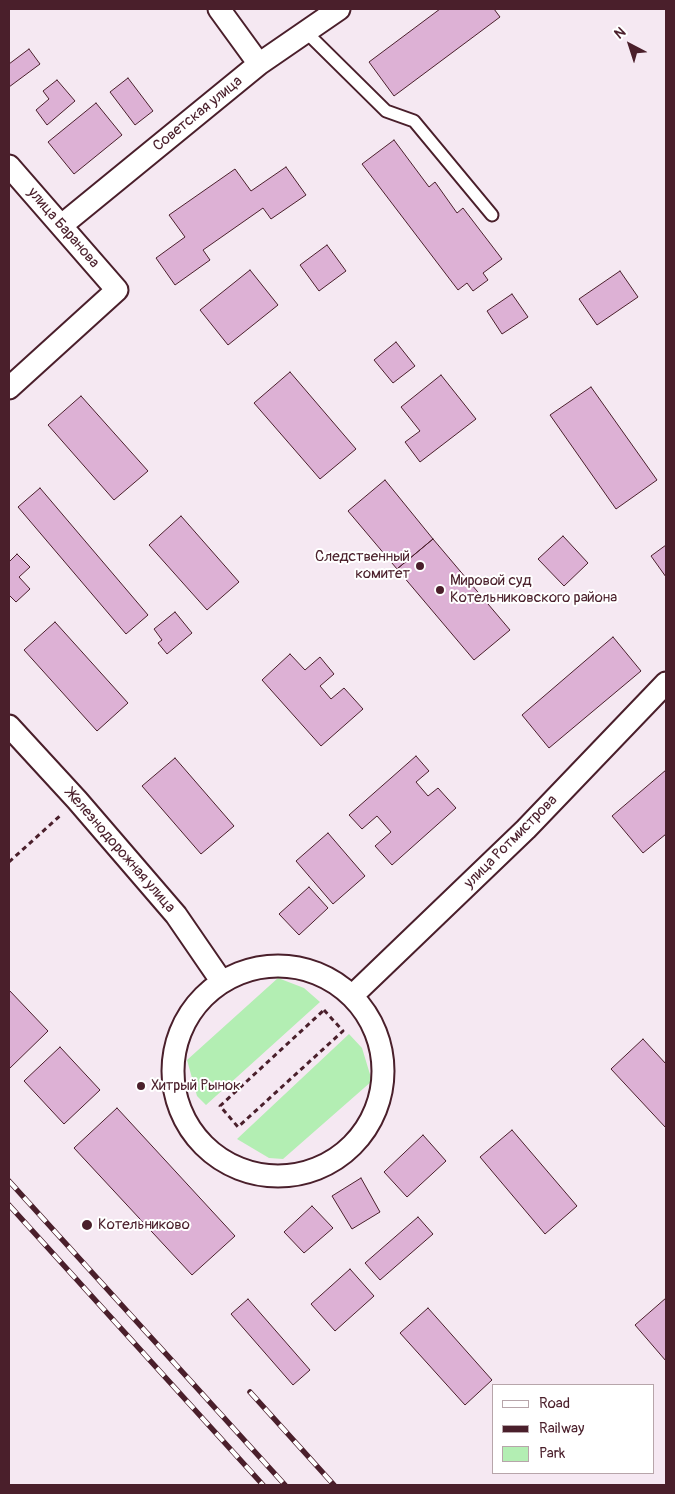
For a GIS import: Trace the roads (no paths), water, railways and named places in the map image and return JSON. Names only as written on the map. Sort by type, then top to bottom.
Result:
[{"type":"street","points":[[220,9],[258,64]]},
{"type":"street","name":"Советская улица","points":[[62,225],[258,64],[339,9]]},
{"type":"street","name":"улица Баранова","points":[[9,166],[117,290],[9,388]]},
{"type":"street","name":"улица Ротмистрова","points":[[352,996],[526,830],[666,683]]},
{"type":"street","name":"Железнодорожная улица","points":[[9,726],[77,800],[176,916],[222,982]]},
{"type":"street","points":[[279,966],[299,968],[318,974],[336,983],[352,996],[368,1017],[378,1040],[383,1064],[381,1089],[374,1113],[361,1135],[343,1153],[322,1166],[298,1174],[273,1176],[249,1172],[227,1163],[207,1149],[191,1131],[180,1110],[174,1086],[173,1062],[188,1016],[203,997],[222,982],[240,973],[259,968],[279,966]]},
{"type":"lane","points":[[306,32],[386,112],[414,121],[492,215]]},
{"type":"railway","points":[[9,1181],[285,1485]]},
{"type":"railway","points":[[9,1205],[263,1485]]},
{"type":"railway","points":[[250,1392],[334,1485]]},
{"type":"place","name":"Следственный комитет","points":[[420,566]]},
{"type":"place","name":"Мировой суд Котельниковского района","points":[[440,590]]},
{"type":"place","name":"Хитрый Рынок","points":[[141,1086]]},
{"type":"place","name":"Котельниково","points":[[87,1225]]}]
